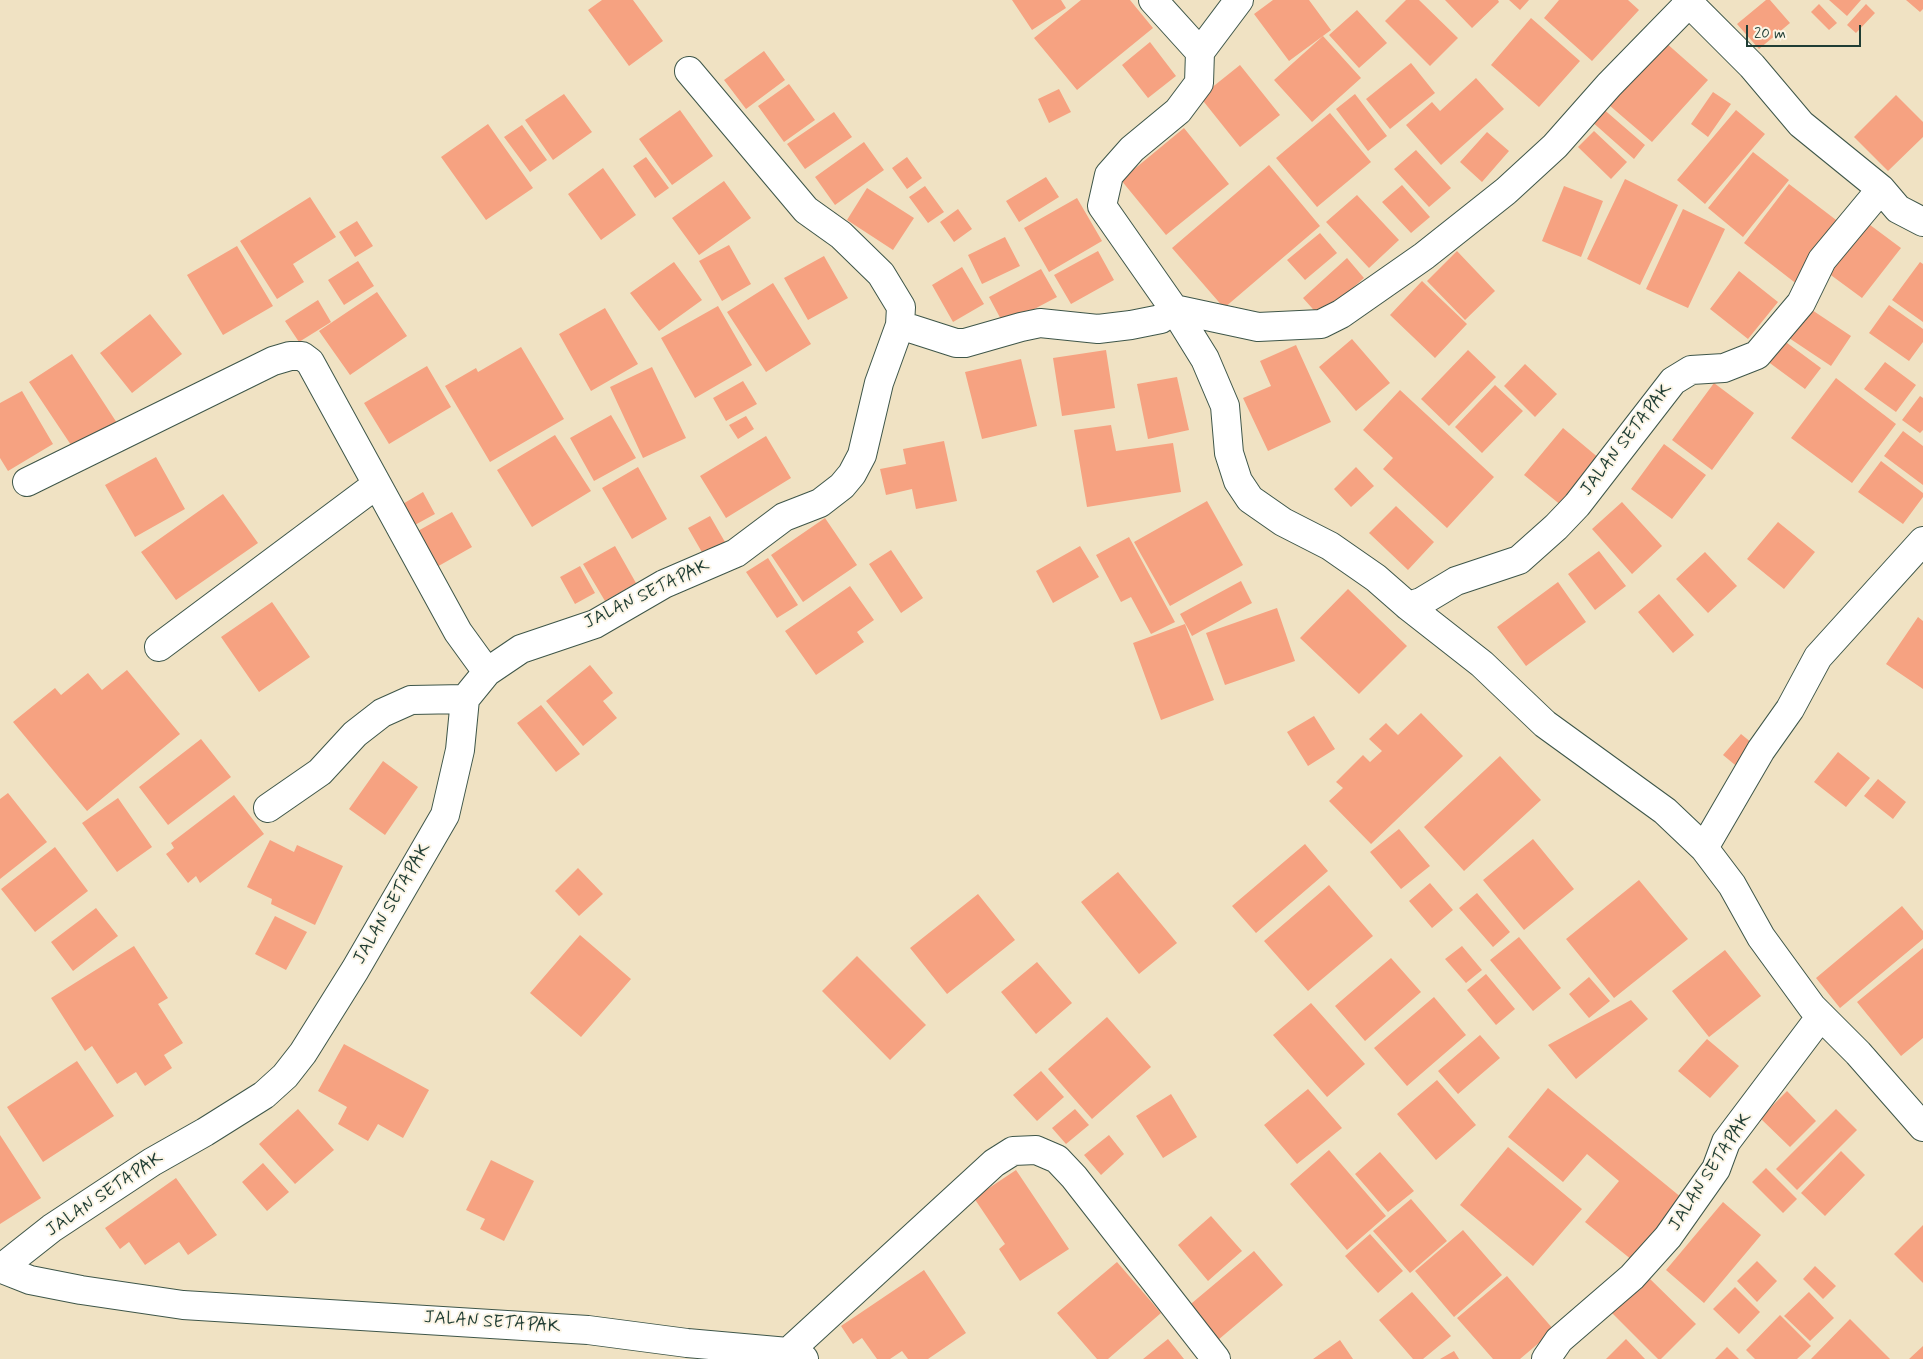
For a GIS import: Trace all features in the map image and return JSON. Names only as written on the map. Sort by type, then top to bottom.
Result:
[{"type":"street","points":[[1153,0],[1200,52]]},
{"type":"street","points":[[1239,0],[1200,52],[1199,84],[1178,111],[1132,149],[1109,174],[1102,206],[1174,309],[1204,359],[1225,406],[1229,453],[1238,481],[1250,499],[1283,522],[1330,546],[1376,578],[1408,606],[1482,664],[1545,724],[1665,811],[1704,848],[1732,885],[1761,937],[1790,979],[1821,1016],[1923,1126]]},
{"type":"street","points":[[689,70],[806,210],[841,235],[881,274],[901,307],[900,325],[956,343],[965,343],[1021,327],[1040,324],[1098,329],[1131,325],[1161,318],[1174,309],[1258,327],[1321,324],[1340,314],[1424,256],[1506,191],[1555,146],[1688,1],[1752,66],[1801,124],[1881,189],[1898,209],[1923,222]]},
{"type":"street","name":"JALAN SETAPAK","points":[[1408,606],[1421,602],[1456,581],[1518,560],[1556,528],[1577,505],[1673,381],[1691,370],[1724,368],[1757,354],[1801,303],[1822,260],[1881,189]]},
{"type":"street","name":"JALAN SETAPAK","points":[[1,1269],[52,1228],[152,1162],[255,1100],[285,1076],[302,1053],[355,970],[445,815],[460,750],[464,699],[487,672],[521,648],[595,624],[664,584],[736,553],[784,517],[820,503],[842,486],[852,474],[862,455],[879,383],[900,325]]},
{"type":"street","points":[[27,482],[265,366],[290,356],[302,356],[310,362],[376,486],[458,632],[487,672]]},
{"type":"street","points":[[159,647],[376,486]]},
{"type":"street","points":[[1704,848],[1761,750],[1790,709],[1818,658],[1923,541]]},
{"type":"street","points":[[268,808],[320,772],[355,734],[382,713],[411,700],[464,699]]},
{"type":"street","name":"JALAN SETAPAK","points":[[1546,1359],[1559,1340],[1632,1277],[1668,1237],[1716,1169],[1726,1142],[1821,1016]]},
{"type":"street","points":[[796,1356],[994,1163],[1013,1151],[1036,1150],[1057,1159],[1074,1177],[1216,1359]]},
{"type":"street","name":"JALAN SETAPAK","points":[[1,1269],[30,1280],[81,1290],[183,1305],[588,1330],[796,1356]]},
{"type":"building","points":[[602,0],[633,0],[663,41],[629,66],[588,10]]},
{"type":"building","points":[[1012,0],[1061,0],[1066,8],[1032,30]]},
{"type":"building","points":[[1081,0],[1130,0],[1153,28],[1077,90],[1034,38]]},
{"type":"building","points":[[1273,0],[1309,0],[1331,30],[1289,61],[1254,14]]},
{"type":"building","points":[[1406,0],[1419,0],[1458,38],[1430,66],[1385,21]]},
{"type":"building","points":[[1445,0],[1498,0],[1499,2],[1472,28]]},
{"type":"building","points":[[1509,0],[1529,0],[1520,10]]},
{"type":"building","points":[[1559,0],[1628,0],[1639,10],[1592,61],[1544,18]]},
{"type":"building","points":[[1766,0],[1770,0],[1790,23],[1759,49],[1737,24]]},
{"type":"building","points":[[1829,0],[1861,0],[1847,16]]},
{"type":"building","points":[[1906,0],[1923,0],[1923,9],[1920,12]]},
{"type":"building","points":[[1819,4],[1837,23],[1829,30],[1811,12]]},
{"type":"building","points":[[1866,4],[1875,13],[1856,33],[1847,25]]},
{"type":"building","points":[[1357,10],[1387,43],[1359,68],[1329,35]]},
{"type":"building","points":[[1531,18],[1580,61],[1539,107],[1491,65]]},
{"type":"building","points":[[1323,36],[1361,78],[1312,122],[1274,80]]},
{"type":"building","points":[[1150,42],[1176,76],[1148,98],[1122,65]]},
{"type":"building","points":[[1665,42],[1708,80],[1652,142],[1609,105]]},
{"type":"building","points":[[764,51],[785,80],[746,109],[724,80]]},
{"type":"building","points":[[1411,63],[1435,93],[1390,129],[1366,99]]},
{"type":"building","points":[[1240,65],[1280,115],[1240,147],[1200,97]]},
{"type":"building","points":[[1476,78],[1504,109],[1441,165],[1406,125],[1432,102],[1440,111]]},
{"type":"building","points":[[789,84],[815,120],[784,142],[758,106]]},
{"type":"building","points":[[1059,89],[1071,112],[1049,123],[1038,99]]},
{"type":"building","points":[[1713,92],[1731,104],[1708,137],[1691,124]]},
{"type":"building","points":[[564,94],[592,132],[553,160],[525,120]]},
{"type":"building","points":[[1355,94],[1387,136],[1368,151],[1336,109]]},
{"type":"building","points":[[1896,95],[1923,122],[1923,137],[1888,171],[1854,137]]},
{"type":"building","points":[[1601,107],[1645,145],[1634,159],[1590,120]]},
{"type":"building","points":[[680,110],[713,156],[672,185],[639,139]]},
{"type":"building","points":[[1736,110],[1765,134],[1705,204],[1677,180]]},
{"type":"building","points":[[834,112],[852,137],[805,169],[787,144]]},
{"type":"building","points":[[1330,113],[1371,162],[1317,207],[1276,158]]},
{"type":"building","points":[[488,124],[533,188],[486,220],[441,157]]},
{"type":"building","points":[[522,125],[547,160],[530,172],[504,137]]},
{"type":"building","points":[[1184,128],[1229,184],[1166,235],[1121,180]]},
{"type":"building","points":[[1594,131],[1627,162],[1611,179],[1578,147]]},
{"type":"building","points":[[1487,132],[1509,151],[1482,182],[1460,162]]},
{"type":"building","points":[[864,142],[884,170],[835,205],[815,177]]},
{"type":"building","points":[[1416,150],[1451,188],[1429,207],[1394,169]]},
{"type":"building","points":[[1753,152],[1789,180],[1743,237],[1708,208]]},
{"type":"building","points":[[646,157],[669,188],[655,198],[633,166]]},
{"type":"building","points":[[907,157],[922,178],[907,189],[892,168]]},
{"type":"building","points":[[1269,165],[1320,226],[1224,308],[1172,248]]},
{"type":"building","points":[[603,168],[636,215],[601,240],[568,194]]},
{"type":"building","points":[[1046,177],[1059,197],[1019,222],[1006,201]]},
{"type":"building","points":[[1625,179],[1678,205],[1640,285],[1587,259]]},
{"type":"building","points":[[724,181],[751,218],[699,255],[672,218]]},
{"type":"building","points":[[1789,184],[1844,226],[1798,285],[1744,243]]},
{"type":"building","points":[[1402,185],[1430,217],[1411,233],[1382,202]]},
{"type":"building","points":[[925,186],[944,212],[928,223],[909,197]]},
{"type":"building","points":[[1564,186],[1603,201],[1581,257],[1542,241]]},
{"type":"building","points":[[867,188],[914,218],[893,250],[847,220]]},
{"type":"building","points":[[1357,195],[1399,240],[1369,268],[1326,222]]},
{"type":"building","points":[[310,197],[336,237],[293,264],[304,282],[277,299],[240,241]]},
{"type":"building","points":[[1077,198],[1102,241],[1049,272],[1024,228]]},
{"type":"building","points":[[958,209],[972,229],[954,242],[940,222]]},
{"type":"building","points":[[1683,209],[1725,229],[1688,308],[1646,289]]},
{"type":"building","points":[[1862,219],[1901,248],[1862,298],[1824,270]]},
{"type":"building","points":[[357,221],[373,246],[355,257],[339,232]]},
{"type":"building","points":[[1320,233],[1337,253],[1305,280],[1287,260]]},
{"type":"building","points":[[1005,237],[1020,266],[982,284],[968,255]]},
{"type":"building","points":[[729,245],[751,284],[722,301],[699,261]]},
{"type":"building","points":[[237,246],[273,306],[223,335],[187,275]]},
{"type":"building","points":[[1098,251],[1114,280],[1071,304],[1054,275]]},
{"type":"building","points":[[1457,251],[1495,291],[1465,320],[1427,281]]},
{"type":"building","points":[[824,256],[848,298],[808,320],[784,278]]},
{"type":"building","points":[[1347,258],[1364,278],[1320,317],[1303,298]]},
{"type":"building","points":[[358,261],[374,286],[344,305],[328,280]]},
{"type":"building","points":[[674,262],[702,300],[659,331],[630,293]]},
{"type":"building","points":[[1920,262],[1923,264],[1923,322],[1892,300]]},
{"type":"building","points":[[962,267],[984,304],[953,322],[932,285]]},
{"type":"building","points":[[1041,269],[1057,297],[1004,325],[989,297]]},
{"type":"building","points":[[1739,271],[1778,302],[1748,339],[1710,309]]},
{"type":"building","points":[[1422,281],[1467,324],[1435,358],[1390,315]]},
{"type":"building","points":[[773,283],[811,344],[766,372],[727,312]]},
{"type":"building","points":[[377,292],[407,336],[350,375],[319,331]]},
{"type":"building","points":[[318,300],[331,322],[299,342],[285,321]]},
{"type":"building","points":[[1889,305],[1923,329],[1923,342],[1909,361],[1869,333]]},
{"type":"building","points":[[718,306],[752,365],[695,398],[661,338]]},
{"type":"building","points":[[1806,306],[1851,336],[1831,366],[1786,336]]},
{"type":"building","points":[[605,308],[638,364],[591,391],[559,334]]},
{"type":"building","points":[[150,314],[182,354],[132,393],[100,353]]},
{"type":"building","points":[[1779,337],[1821,368],[1805,389],[1763,358]]},
{"type":"building","points":[[1352,339],[1390,383],[1356,411],[1319,367]]},
{"type":"building","points":[[1296,345],[1331,422],[1268,451],[1243,398],[1271,386],[1260,361]]},
{"type":"building","points":[[521,347],[564,419],[490,462],[445,386],[476,368],[478,372]]},
{"type":"building","points":[[1106,350],[1115,408],[1062,416],[1053,358]]},
{"type":"building","points":[[1468,350],[1496,377],[1449,426],[1421,399]]},
{"type":"building","points":[[72,354],[117,423],[75,451],[29,382]]},
{"type":"building","points":[[1021,359],[1037,426],[982,439],[965,372]]},
{"type":"building","points":[[1885,362],[1916,385],[1896,412],[1864,389]]},
{"type":"building","points":[[1525,364],[1557,394],[1535,417],[1504,386]]},
{"type":"building","points":[[427,366],[451,407],[389,444],[364,403]]},
{"type":"building","points":[[652,367],[686,438],[643,458],[610,387]]},
{"type":"building","points":[[1177,377],[1189,430],[1148,439],[1137,384]]},
{"type":"building","points":[[1836,378],[1896,424],[1852,483],[1791,438]]},
{"type":"building","points":[[743,381],[757,404],[726,421],[713,398]]},
{"type":"building","points":[[1714,383],[1754,413],[1712,470],[1672,440]]},
{"type":"building","points":[[1495,385],[1523,411],[1482,453],[1455,427]]},
{"type":"building","points":[[1400,390],[1494,477],[1447,528],[1383,469],[1393,458],[1363,430]]},
{"type":"building","points":[[22,391],[53,444],[8,471],[0,458],[0,403]]},
{"type":"building","points":[[1920,396],[1923,398],[1923,430],[1920,433],[1902,420]]},
{"type":"building","points":[[611,415],[636,458],[594,481],[570,438]]},
{"type":"building","points":[[746,416],[754,429],[738,439],[729,425]]},
{"type":"building","points":[[1111,425],[1116,451],[1173,443],[1181,492],[1087,507],[1074,430]]},
{"type":"building","points":[[1563,428],[1600,459],[1562,506],[1524,475]]},
{"type":"building","points":[[1903,431],[1923,446],[1923,485],[1884,456]]},
{"type":"building","points":[[555,435],[591,491],[532,527],[497,470]]},
{"type":"building","points":[[766,436],[791,478],[726,518],[700,476]]},
{"type":"building","points":[[944,441],[957,501],[916,509],[912,489],[886,495],[880,469],[906,464],[903,449]]},
{"type":"building","points":[[1664,444],[1706,475],[1672,519],[1631,489]]},
{"type":"building","points":[[156,457],[185,509],[135,537],[105,485]]},
{"type":"building","points":[[1881,461],[1923,493],[1923,497],[1903,524],[1858,492]]},
{"type":"building","points":[[638,467],[667,519],[632,539],[602,488]]},
{"type":"building","points":[[1356,467],[1374,486],[1351,507],[1334,489]]},
{"type":"building","points":[[423,492],[435,514],[413,526],[401,505]]},
{"type":"building","points":[[223,494],[258,543],[176,600],[141,552]]},
{"type":"building","points":[[1207,501],[1243,565],[1170,606],[1134,542]]},
{"type":"building","points":[[1622,502],[1662,546],[1632,574],[1592,529]]},
{"type":"building","points":[[1396,506],[1434,542],[1408,570],[1369,533]]},
{"type":"building","points":[[452,512],[472,547],[428,572],[407,537]]},
{"type":"building","points":[[710,516],[725,542],[703,554],[688,528]]},
{"type":"building","points":[[825,518],[857,565],[803,602],[771,555]]},
{"type":"building","points":[[1778,522],[1815,552],[1784,589],[1747,559]]},
{"type":"building","points":[[1129,537],[1175,622],[1151,634],[1131,597],[1121,602],[1096,555]]},
{"type":"building","points":[[615,546],[636,583],[605,601],[583,564]]},
{"type":"building","points":[[1080,546],[1099,577],[1053,603],[1036,571]]},
{"type":"building","points":[[891,550],[923,598],[901,613],[869,564]]},
{"type":"building","points":[[1599,551],[1626,586],[1595,610],[1568,574]]},
{"type":"building","points":[[1705,552],[1737,586],[1708,613],[1676,579]]},
{"type":"building","points":[[768,558],[798,605],[777,618],[746,572]]},
{"type":"building","points":[[580,566],[595,593],[575,604],[560,577]]},
{"type":"building","points":[[1241,581],[1252,603],[1192,636],[1180,614]]},
{"type":"building","points":[[1558,582],[1586,622],[1526,666],[1497,627]]},
{"type":"building","points":[[850,586],[874,620],[857,632],[864,642],[816,675],[785,631]]},
{"type":"building","points":[[1348,589],[1407,646],[1359,694],[1300,638]]},
{"type":"building","points":[[1659,594],[1694,635],[1673,653],[1638,612]]},
{"type":"building","points":[[272,602],[310,657],[259,692],[221,637]]},
{"type":"building","points":[[1277,608],[1295,661],[1225,685],[1206,633]]},
{"type":"building","points":[[1918,617],[1923,621],[1923,689],[1886,664]]},
{"type":"building","points":[[1185,624],[1214,700],[1161,720],[1133,643]]},
{"type":"building","points":[[590,665],[613,693],[603,701],[617,718],[583,746],[546,701]]},
{"type":"building","points":[[127,670],[180,734],[87,811],[13,722],[55,688],[61,695],[88,673],[102,690]]},
{"type":"building","points":[[541,705],[580,754],[556,772],[517,723]]},
{"type":"building","points":[[1421,713],[1463,756],[1371,844],[1329,801],[1343,788],[1336,782],[1363,755],[1370,762],[1382,751],[1369,739],[1386,723],[1398,735]]},
{"type":"building","points":[[1314,716],[1335,749],[1308,766],[1287,732]]},
{"type":"building","points":[[1741,734],[1758,748],[1740,769],[1723,755]]},
{"type":"building","points":[[201,739],[231,777],[168,825],[139,787]]},
{"type":"building","points":[[1838,752],[1870,778],[1846,807],[1814,782]]},
{"type":"building","points":[[1500,756],[1541,800],[1464,871],[1424,827]]},
{"type":"building","points":[[383,761],[418,787],[385,835],[349,809]]},
{"type":"building","points":[[1878,779],[1906,802],[1893,819],[1864,796]]},
{"type":"building","points":[[8,793],[47,842],[0,879],[0,799]]},
{"type":"building","points":[[234,795],[264,834],[200,883],[196,876],[188,883],[166,854],[174,848],[171,843]]},
{"type":"building","points":[[118,798],[152,847],[117,872],[82,823]]},
{"type":"building","points":[[1399,829],[1430,866],[1401,889],[1370,852]]},
{"type":"building","points":[[1533,839],[1574,889],[1524,930],[1483,880]]},
{"type":"building","points":[[270,840],[294,852],[297,845],[343,866],[315,925],[271,904],[272,899],[247,887]]},
{"type":"building","points":[[1305,844],[1328,871],[1256,933],[1232,906]]},
{"type":"building","points":[[55,847],[88,891],[35,932],[1,889]]},
{"type":"building","points":[[578,868],[603,894],[579,916],[555,891]]},
{"type":"building","points":[[1118,872],[1177,943],[1139,974],[1081,902]]},
{"type":"building","points":[[1639,880],[1688,939],[1614,998],[1566,939]]},
{"type":"building","points":[[1430,883],[1453,910],[1432,928],[1409,901]]},
{"type":"building","points":[[1329,885],[1373,936],[1308,991],[1264,941]]},
{"type":"building","points":[[1477,893],[1510,932],[1493,947],[1459,908]]},
{"type":"building","points":[[978,894],[1015,940],[947,994],[910,948]]},
{"type":"building","points":[[1902,906],[1923,931],[1923,939],[1840,1008],[1816,978]]},
{"type":"building","points":[[96,908],[118,936],[73,971],[51,942]]},
{"type":"building","points":[[275,916],[307,932],[286,970],[255,954]]},
{"type":"building","points":[[580,935],[631,979],[581,1037],[530,993]]},
{"type":"building","points":[[1519,937],[1561,988],[1533,1011],[1490,960]]},
{"type":"building","points":[[134,946],[168,998],[158,1004],[183,1043],[164,1055],[172,1068],[145,1086],[136,1072],[117,1084],[92,1046],[85,1051],[51,998]]},
{"type":"building","points":[[1462,946],[1482,970],[1466,983],[1445,959]]},
{"type":"building","points":[[1923,948],[1923,1038],[1901,1056],[1857,1002]]},
{"type":"building","points":[[1725,950],[1761,996],[1709,1037],[1672,991]]},
{"type":"building","points":[[857,956],[926,1025],[890,1060],[822,991]]},
{"type":"building","points":[[1391,958],[1421,992],[1365,1041],[1335,1006]]},
{"type":"building","points":[[1037,962],[1072,1003],[1036,1034],[1001,992]]},
{"type":"building","points":[[1486,974],[1515,1009],[1496,1025],[1467,990]]},
{"type":"building","points":[[1589,977],[1610,1001],[1589,1018],[1569,994]]},
{"type":"building","points":[[1434,997],[1466,1035],[1407,1086],[1374,1048]]},
{"type":"building","points":[[1631,1000],[1648,1019],[1576,1079],[1548,1045]]},
{"type":"building","points":[[1311,1003],[1365,1064],[1327,1097],[1273,1035]]},
{"type":"building","points":[[1107,1017],[1151,1067],[1092,1119],[1048,1069]]},
{"type":"building","points":[[1480,1035],[1500,1058],[1458,1094],[1438,1071]]},
{"type":"building","points":[[1707,1039],[1739,1066],[1710,1098],[1678,1071]]},
{"type":"building","points":[[344,1044],[429,1090],[403,1138],[378,1124],[368,1141],[338,1124],[347,1107],[318,1091]]},
{"type":"building","points":[[77,1061],[114,1116],[43,1162],[7,1107]]},
{"type":"building","points":[[1041,1071],[1064,1097],[1037,1121],[1013,1095]]},
{"type":"building","points":[[1437,1080],[1476,1125],[1436,1160],[1397,1114]]},
{"type":"building","points":[[1548,1088],[1682,1198],[1632,1260],[1585,1222],[1619,1181],[1587,1154],[1563,1182],[1508,1137]]},
{"type":"building","points":[[1308,1089],[1342,1128],[1297,1164],[1264,1125]]},
{"type":"building","points":[[1787,1091],[1816,1121],[1790,1147],[1760,1118]]},
{"type":"building","points":[[1171,1094],[1197,1137],[1163,1158],[1136,1116]]},
{"type":"building","points":[[298,1109],[334,1150],[295,1184],[259,1144]]},
{"type":"building","points":[[1075,1109],[1089,1125],[1066,1144],[1052,1128]]},
{"type":"building","points":[[1836,1109],[1857,1130],[1797,1190],[1776,1169]]},
{"type":"building","points":[[0,1135],[41,1198],[0,1224]]},
{"type":"building","points":[[1109,1135],[1124,1154],[1101,1175],[1084,1155]]},
{"type":"building","points":[[1508,1147],[1582,1209],[1533,1266],[1460,1205]]},
{"type":"building","points":[[1329,1150],[1386,1216],[1347,1250],[1290,1184]]},
{"type":"building","points":[[1841,1151],[1865,1175],[1825,1216],[1801,1193]]},
{"type":"building","points":[[1380,1152],[1414,1191],[1388,1212],[1355,1174]]},
{"type":"building","points":[[491,1160],[534,1181],[504,1241],[480,1229],[485,1219],[466,1210]]},
{"type":"building","points":[[263,1163],[289,1192],[267,1211],[242,1182]]},
{"type":"building","points":[[1766,1168],[1797,1199],[1783,1213],[1752,1182]]},
{"type":"building","points":[[1016,1170],[1069,1249],[1020,1281],[999,1249],[1005,1244],[974,1198]]},
{"type":"building","points":[[176,1178],[217,1235],[188,1255],[179,1242],[145,1265],[129,1242],[120,1249],[105,1228]]},
{"type":"building","points":[[1411,1199],[1447,1241],[1410,1273],[1373,1231]]},
{"type":"building","points":[[1723,1202],[1761,1235],[1704,1303],[1666,1270]]},
{"type":"building","points":[[1211,1216],[1242,1251],[1208,1281],[1178,1245]]},
{"type":"building","points":[[1923,1225],[1923,1283],[1894,1254]]},
{"type":"building","points":[[1463,1230],[1502,1275],[1454,1317],[1415,1271]]},
{"type":"building","points":[[1370,1234],[1403,1271],[1378,1293],[1345,1256]]},
{"type":"building","points":[[1254,1251],[1283,1285],[1218,1340],[1186,1308]]},
{"type":"building","points":[[1757,1261],[1777,1281],[1757,1302],[1737,1281]]},
{"type":"building","points":[[1117,1262],[1161,1313],[1108,1359],[1097,1359],[1057,1313]]},
{"type":"building","points":[[1815,1266],[1836,1286],[1823,1299],[1803,1279]]},
{"type":"building","points":[[924,1270],[966,1333],[928,1359],[908,1359],[902,1351],[890,1359],[877,1359],[862,1338],[853,1344],[841,1326]]},
{"type":"building","points":[[1507,1276],[1554,1330],[1520,1359],[1493,1359],[1457,1318]]},
{"type":"building","points":[[1647,1276],[1696,1324],[1661,1359],[1658,1359],[1611,1312]]},
{"type":"building","points":[[1735,1287],[1760,1312],[1739,1334],[1713,1309]]},
{"type":"building","points":[[1412,1292],[1451,1336],[1423,1359],[1413,1359],[1379,1320]]},
{"type":"building","points":[[1809,1292],[1834,1318],[1810,1341],[1784,1316]]},
{"type":"building","points":[[1780,1315],[1811,1346],[1797,1359],[1755,1359],[1746,1350]]},
{"type":"building","points":[[1850,1319],[1890,1359],[1811,1359]]},
{"type":"building","points":[[1168,1339],[1184,1359],[1143,1359]]},
{"type":"building","points":[[1626,1339],[1645,1359],[1606,1359]]},
{"type":"building","points":[[1340,1340],[1353,1359],[1313,1359]]},
{"type":"building","points":[[1923,1346],[1923,1359],[1909,1359]]},
{"type":"building","points":[[1727,1347],[1739,1359],[1715,1359]]},
{"type":"building","points":[[1454,1351],[1459,1359],[1440,1359]]}]
